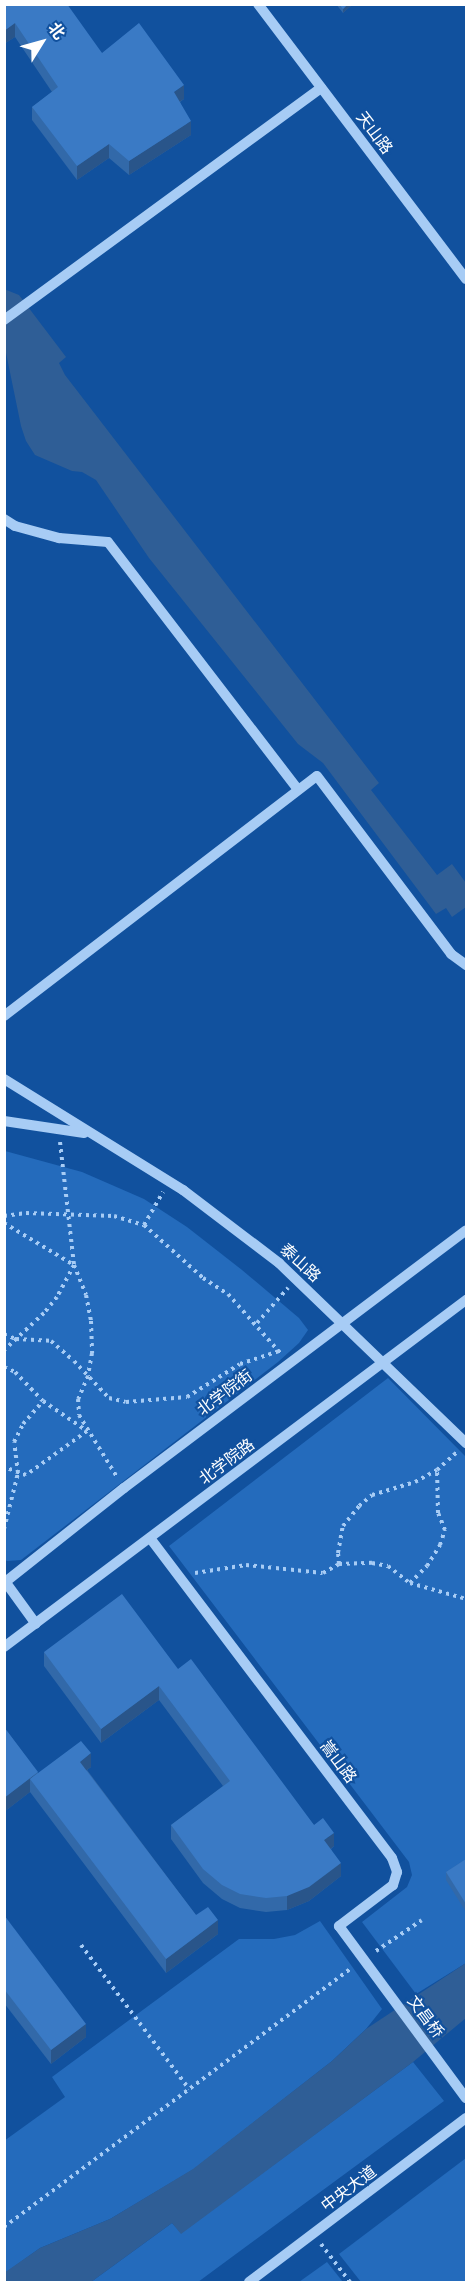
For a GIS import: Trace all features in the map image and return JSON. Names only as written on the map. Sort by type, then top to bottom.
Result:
[{"type":"street","name":"天山路","points":[[258,4],[466,279]]},
{"type":"street","points":[[4,320],[321,88]]},
{"type":"street","points":[[4,519],[15,526],[59,538],[108,542],[298,790]]},
{"type":"street","points":[[4,1016],[317,776],[451,954],[466,966]]},
{"type":"street","name":"泰山路","points":[[4,1079],[169,1181],[279,1263],[466,1443]]},
{"type":"street","points":[[4,1121],[91,1134]]},
{"type":"street","name":"北学院街","points":[[5,1581],[124,1488],[466,1230]]},
{"type":"street","name":"北学院路","points":[[4,1647],[466,1300]]},
{"type":"street","name":"嵩山路","points":[[150,1538],[392,1858],[397,1872],[393,1885],[339,1926],[391,1997]]},
{"type":"street","points":[[5,1581],[36,1623]]},
{"type":"street","name":"文昌桥","points":[[391,1997],[466,2098]]},
{"type":"street","name":"中央大道","points":[[249,2283],[466,2118]]},
{"type":"path","points":[[58,1129],[74,1265],[86,1295],[91,1321],[92,1353],[88,1376],[78,1399],[79,1415],[124,1488]]},
{"type":"path","points":[[144,1225],[169,1181]]},
{"type":"path","points":[[4,1216],[26,1213],[114,1216],[144,1225],[177,1252],[203,1278],[228,1294],[257,1324],[289,1364]]},
{"type":"path","points":[[4,1223],[74,1265]]},
{"type":"path","points":[[4,1350],[57,1297],[74,1265]]},
{"type":"path","points":[[257,1324],[296,1279]]},
{"type":"path","points":[[4,1334],[16,1339],[51,1341],[109,1398],[126,1402],[187,1397],[240,1364],[279,1352]]},
{"type":"path","points":[[4,1367],[15,1372],[43,1401],[87,1431]]},
{"type":"path","points":[[4,1529],[18,1473],[14,1442],[23,1424],[43,1401]]},
{"type":"path","points":[[4,1467],[26,1475],[87,1431]]},
{"type":"path","points":[[339,1564],[338,1553],[343,1526],[358,1506],[372,1495],[415,1482],[437,1470],[466,1443]]},
{"type":"path","points":[[410,1583],[427,1566],[440,1545],[445,1530],[438,1513],[437,1470]]},
{"type":"path","points":[[178,1575],[246,1565],[323,1573],[339,1564],[372,1563],[388,1566],[410,1583],[466,1599]]},
{"type":"path","points":[[4,2226],[363,1959],[423,1920]]},
{"type":"path","points":[[81,1945],[189,2089]]},
{"type":"path","points":[[314,2234],[350,2283]]},
{"type":"shaded area","points":[[4,289],[19,295],[66,357],[59,363],[65,375],[379,783],[371,790],[437,875],[452,864],[466,883],[466,907],[452,917],[446,908],[436,914],[323,763],[298,744],[149,558],[96,480],[82,472],[72,471],[35,455],[26,441],[21,426],[5,348]]},
{"type":"shaded area","points":[[5,1151],[82,1172],[144,1199],[187,1227],[242,1270],[299,1318],[308,1330],[299,1343],[278,1362],[21,1560],[7,1561],[4,1559]]},
{"type":"shaded area","points":[[388,1378],[466,1457],[466,1963],[416,1994],[362,1922],[407,1887],[412,1875],[409,1862],[169,1546]]},
{"type":"shaded area","points":[[320,1921],[382,2009],[366,2029],[332,2061],[194,2169],[110,2219],[40,2248],[5,2273],[4,2141],[65,2097],[52,2077],[239,1939],[274,1939],[295,1935]]},
{"type":"shaded area","points":[[466,1963],[466,2018],[413,2062],[181,2234],[172,2223],[91,2282],[5,2282],[4,2273],[40,2248],[110,2219],[193,2169],[332,2061],[366,2029]]},
{"type":"shaded area","points":[[413,2062],[444,2101],[198,2282],[91,2282],[172,2223],[181,2233]]},
{"type":"shaded area","points":[[466,2158],[466,2282],[361,2282],[339,2254]]},
{"type":"shaded area","points":[[327,2262],[343,2282],[299,2282]]},
{"type":"building","points":[[4,4],[67,4],[102,53],[139,23],[184,85],[174,92],[191,121],[129,161],[109,144],[77,166],[32,107],[58,87],[15,23],[4,31]]},
{"type":"building","points":[[122,1594],[178,1669],[191,1659],[314,1825],[323,1818],[334,1833],[324,1840],[341,1863],[309,1887],[287,1896],[266,1898],[240,1894],[222,1885],[203,1869],[171,1825],[230,1781],[159,1686],[101,1729],[44,1652]]},
{"type":"building","points":[[4,1727],[38,1772],[4,1798]]},
{"type":"building","points":[[81,1741],[91,1753],[80,1762],[196,1915],[208,1907],[218,1920],[166,1959],[30,1779]]},
{"type":"building","points":[[466,1859],[466,1904],[446,1872]]},
{"type":"building","points":[[4,1915],[86,2024],[51,2050],[4,1989]]}]
